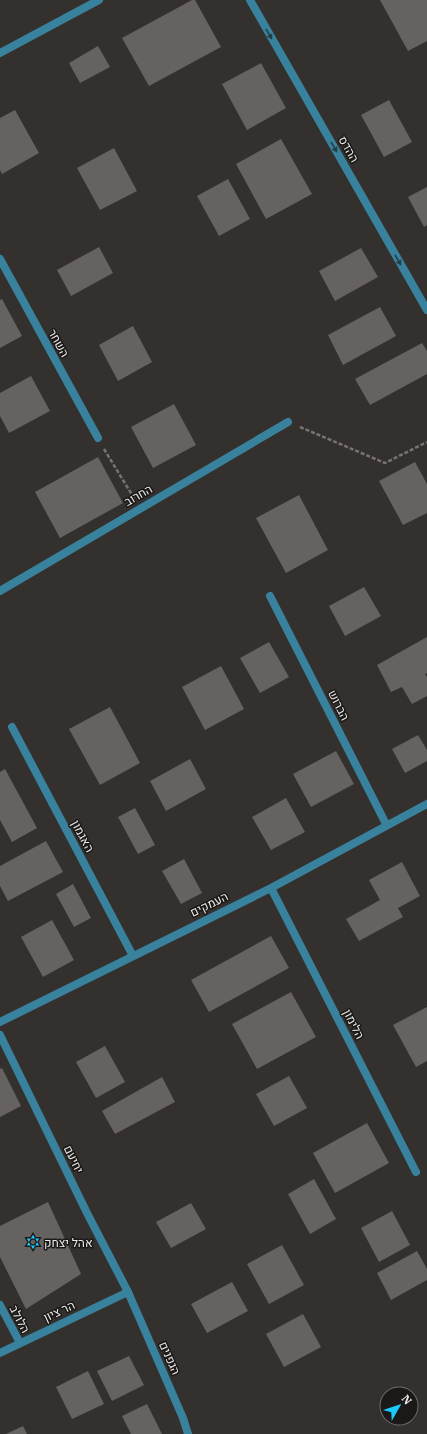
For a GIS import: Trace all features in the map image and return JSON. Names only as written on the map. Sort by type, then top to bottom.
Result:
[{"type":"street","points":[[0,53],[99,0]]},
{"type":"street","name":"ההדס","points":[[250,0],[427,310]]},
{"type":"street","name":"השחר","points":[[0,259],[98,438]]},
{"type":"street","name":"החרוב","points":[[0,591],[288,422]]},
{"type":"street","name":"הברוש","points":[[270,596],[386,824]]},
{"type":"street","name":"האגמון","points":[[12,727],[132,956]]},
{"type":"street","name":"העמקים","points":[[0,1022],[271,888],[386,824],[427,804]]},
{"type":"street","name":"הלימון","points":[[271,888],[416,1172]]},
{"type":"street","name":"יחיעם","points":[[0,1035],[87,1213],[128,1292]]},
{"type":"street","name":"הר ציון","points":[[0,1353],[128,1292]]},
{"type":"street","name":"הגפנים","points":[[128,1292],[183,1418],[188,1434]]},
{"type":"street","name":"הלולב","points":[[0,1305],[20,1343]]},
{"type":"path","points":[[288,422],[385,463],[427,442]]},
{"type":"path","points":[[98,438],[140,508]]},
{"type":"building","points":[[192,0],[195,0],[221,47],[149,86],[122,38]]},
{"type":"building","points":[[380,0],[427,0],[427,41],[408,51]]},
{"type":"building","points":[[98,46],[110,67],[80,83],[69,63]]},
{"type":"building","points":[[261,63],[286,108],[247,130],[222,84]]},
{"type":"building","points":[[389,100],[412,142],[384,157],[361,115]]},
{"type":"building","points":[[15,110],[39,153],[2,174],[0,170],[0,118]]},
{"type":"building","points":[[281,139],[312,194],[266,219],[236,164]]},
{"type":"building","points":[[114,148],[137,191],[100,210],[77,168]]},
{"type":"building","points":[[228,179],[250,219],[219,236],[197,196]]},
{"type":"building","points":[[427,187],[427,225],[424,227],[408,197]]},
{"type":"building","points":[[99,247],[113,273],[71,296],[57,270]]},
{"type":"building","points":[[361,248],[378,277],[335,301],[319,271]]},
{"type":"building","points":[[2,299],[22,336],[0,348],[0,300]]},
{"type":"building","points":[[380,307],[396,336],[343,365],[328,335]]},
{"type":"building","points":[[133,326],[152,362],[118,381],[99,345]]},
{"type":"building","points":[[422,343],[427,351],[427,374],[370,405],[355,379]]},
{"type":"building","points":[[31,376],[50,411],[9,433],[0,416],[0,393]]},
{"type":"building","points":[[174,404],[196,445],[153,468],[131,427]]},
{"type":"building","points":[[98,457],[123,503],[60,538],[35,492]]},
{"type":"building","points":[[415,462],[427,484],[427,513],[403,525],[379,481]]},
{"type":"building","points":[[299,495],[328,550],[286,573],[256,518]]},
{"type":"building","points":[[364,587],[381,616],[345,636],[329,606]]},
{"type":"building","points":[[427,637],[427,673],[425,674],[427,677],[427,696],[412,704],[402,687],[391,692],[377,665]]},
{"type":"building","points":[[269,642],[289,677],[260,693],[240,658]]},
{"type":"building","points":[[221,666],[244,709],[205,730],[182,687]]},
{"type":"building","points":[[110,707],[140,763],[100,785],[69,729]]},
{"type":"building","points":[[418,735],[427,750],[427,761],[405,773],[392,749]]},
{"type":"building","points":[[336,751],[354,784],[311,807],[293,774]]},
{"type":"building","points":[[190,759],[206,789],[166,811],[150,781]]},
{"type":"building","points":[[5,769],[37,828],[12,842],[0,820],[0,772]]},
{"type":"building","points":[[286,798],[305,832],[271,850],[252,817]]},
{"type":"building","points":[[135,808],[155,845],[138,854],[118,817]]},
{"type":"building","points":[[46,841],[63,872],[8,901],[0,886],[0,866]]},
{"type":"building","points":[[184,859],[202,893],[181,904],[162,871]]},
{"type":"building","points":[[402,862],[420,896],[398,908],[403,917],[359,941],[346,919],[380,900],[369,880]]},
{"type":"building","points":[[73,884],[91,918],[74,927],[56,894]]},
{"type":"building","points":[[52,920],[74,960],[43,977],[21,937]]},
{"type":"building","points":[[271,936],[289,968],[209,1012],[191,980]]},
{"type":"building","points":[[291,992],[316,1037],[257,1069],[232,1024]]},
{"type":"building","points":[[427,1007],[427,1061],[416,1067],[393,1025]]},
{"type":"building","points":[[105,1046],[125,1082],[96,1098],[76,1062]]},
{"type":"building","points":[[2,1068],[21,1106],[0,1117],[0,1069]]},
{"type":"building","points":[[289,1076],[307,1108],[274,1126],[256,1094]]},
{"type":"building","points":[[162,1077],[175,1102],[115,1134],[102,1111]]},
{"type":"building","points":[[367,1123],[389,1163],[335,1193],[313,1153]]},
{"type":"building","points":[[314,1179],[336,1219],[310,1234],[288,1194]]},
{"type":"building","name":"אהל יצחק","points":[[48,1202],[81,1274],[26,1309],[0,1257],[0,1226]]},
{"type":"building","points":[[191,1203],[206,1229],[171,1248],[156,1222]]},
{"type":"building","points":[[392,1211],[410,1245],[379,1262],[361,1228]]},
{"type":"building","points":[[282,1245],[304,1285],[269,1304],[247,1264]]},
{"type":"building","points":[[417,1251],[427,1269],[427,1280],[391,1300],[377,1273]]},
{"type":"building","points":[[232,1282],[248,1311],[207,1333],[191,1304]]},
{"type":"building","points":[[303,1314],[321,1347],[284,1367],[266,1334]]},
{"type":"building","points":[[129,1356],[144,1385],[112,1401],[97,1371]]},
{"type":"building","points":[[88,1371],[104,1404],[72,1419],[56,1387]]},
{"type":"building","points":[[147,1404],[162,1434],[131,1434],[122,1416]]},
{"type":"building","points":[[23,1426],[27,1434],[6,1434]]},
{"type":"place","name":"אהל יצחק","points":[[33,1242]]}]
